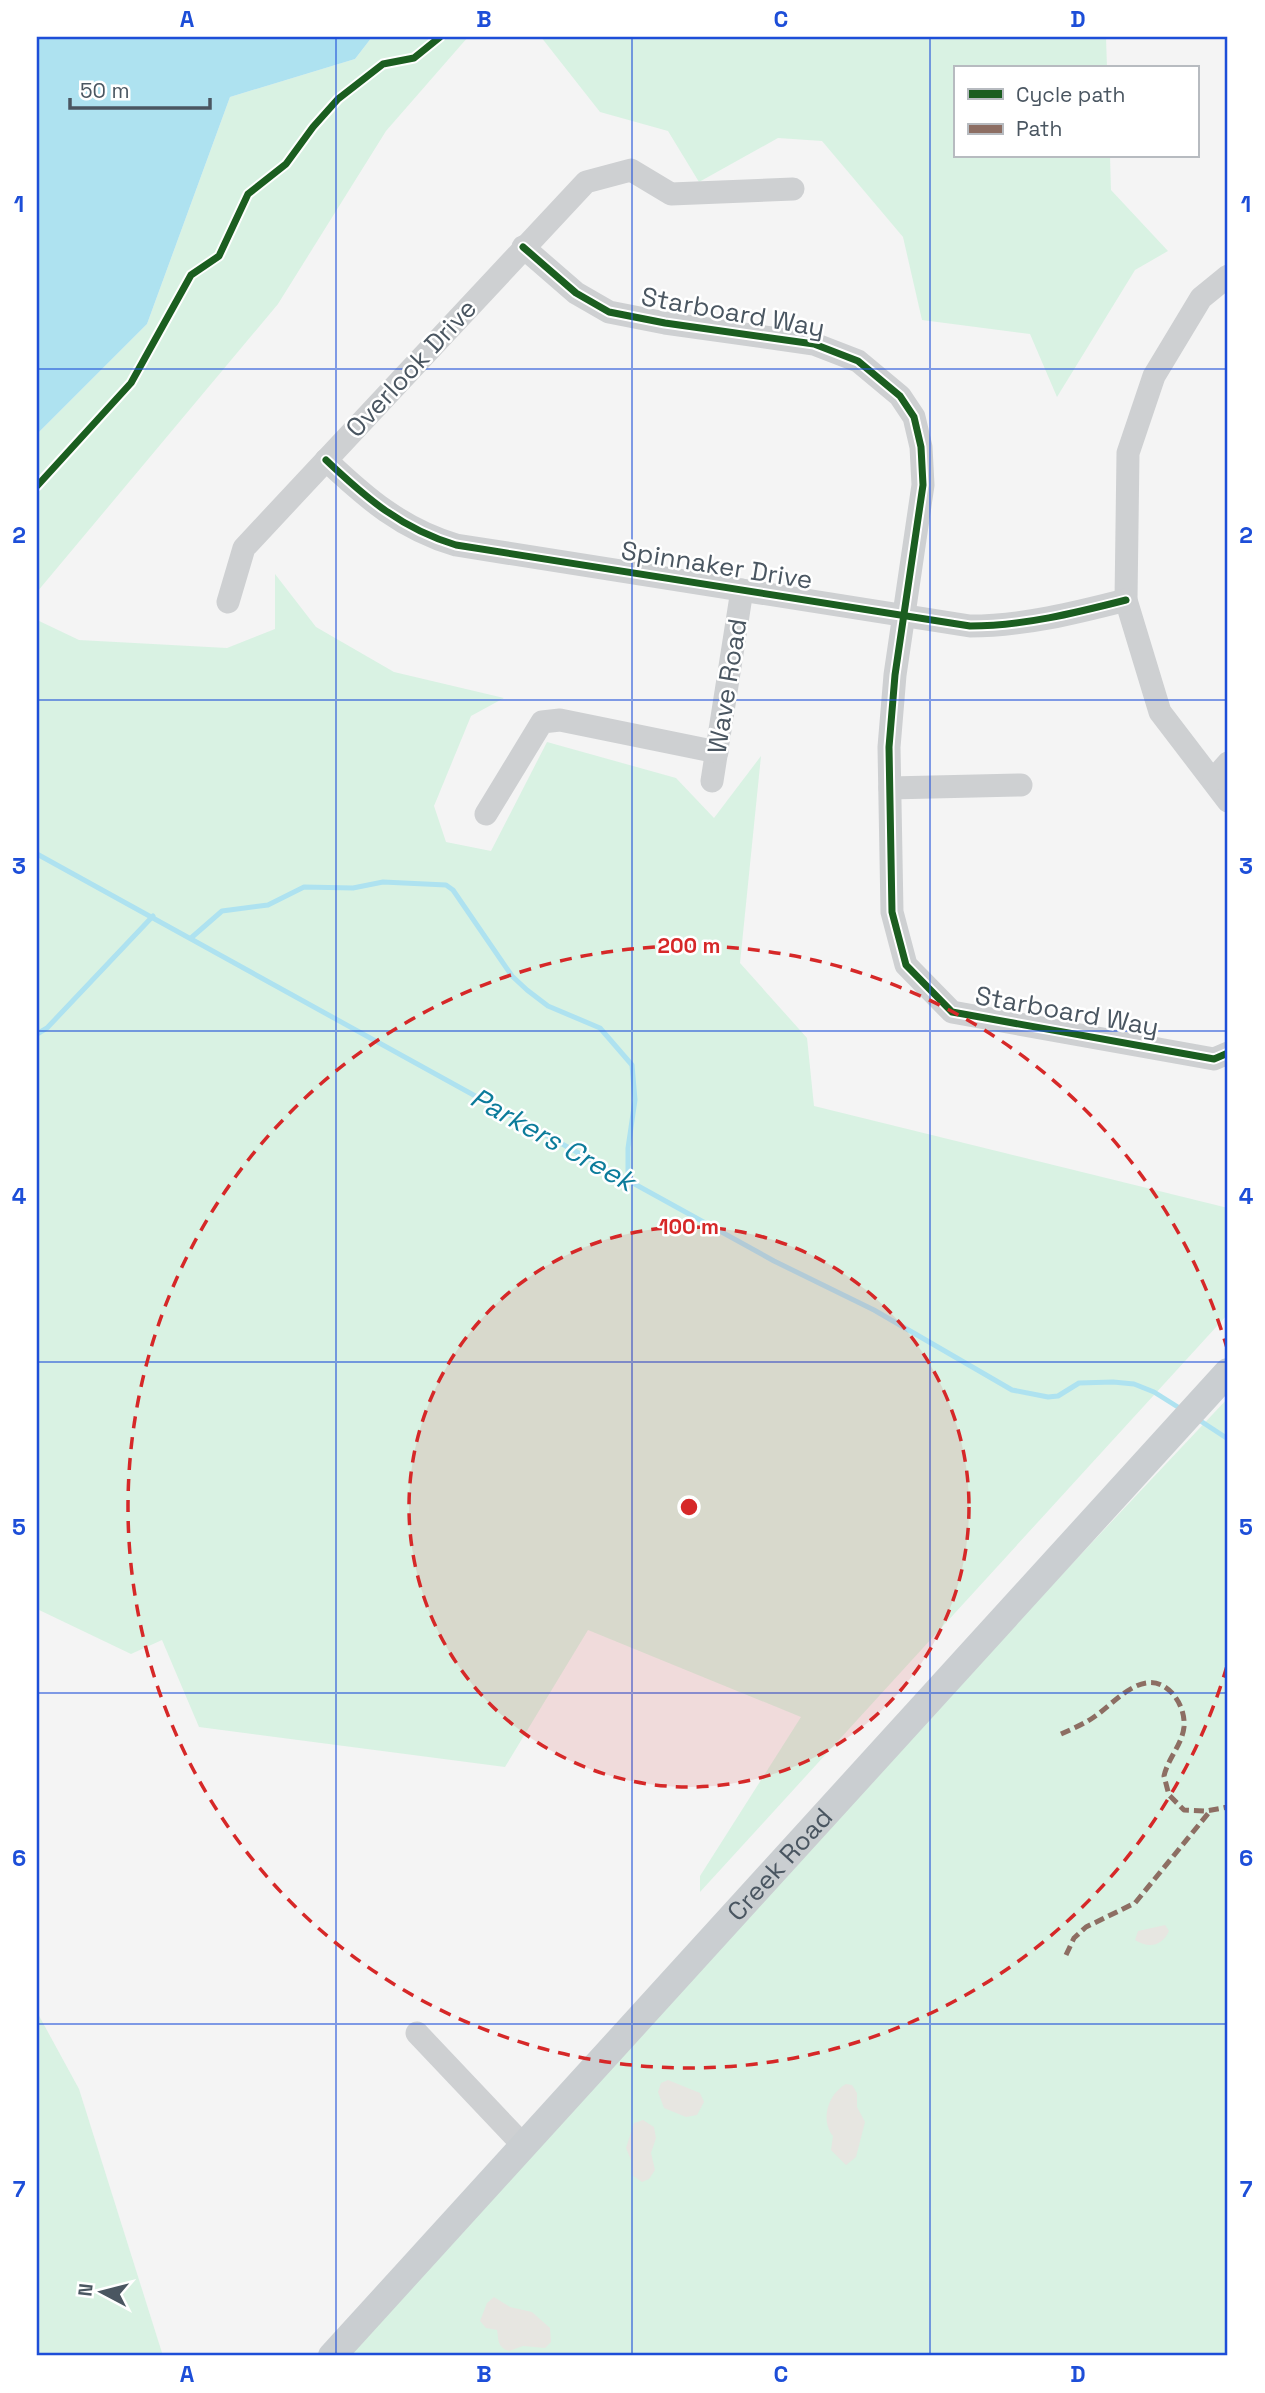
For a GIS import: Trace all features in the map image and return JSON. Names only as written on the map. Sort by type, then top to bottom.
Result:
[{"type":"main road","name":"Creek Road","points":[[332,2356],[1228,1372]]},
{"type":"street","name":"Overlook Drive","points":[[228,602],[244,548],[586,182],[631,170],[671,194],[793,189]]},
{"type":"street","name":"Starboard Way","points":[[523,247],[576,293],[609,312],[665,323],[814,344],[858,361],[883,379],[914,418],[921,447],[923,485],[895,675],[890,788],[892,912],[906,965],[951,1012],[1214,1059],[1228,1053]]},
{"type":"street","points":[[1228,276],[1201,298],[1154,376],[1128,453],[1126,600],[1160,712],[1223,777],[1228,801]]},
{"type":"street","name":"Spinnaker Drive","points":[[326,460],[384,512],[426,536],[456,545],[970,626],[996,626],[1071,614],[1126,600]]},
{"type":"street","name":"Wave Road","points":[[712,781],[742,590]]},
{"type":"street","points":[[486,814],[542,722],[560,720],[717,752]]},
{"type":"street","points":[[890,788],[1021,785]]},
{"type":"street","points":[[417,2033],[524,2146]]},
{"type":"green space","points":[[372,37],[468,37],[386,131],[278,304],[37,592],[37,434],[147,324],[230,97],[355,59]]},
{"type":"green space","points":[[541,37],[1106,37],[1107,66],[954,66],[954,158],[1110,158],[1111,190],[1168,251],[1135,270],[1057,397],[1030,334],[922,320],[903,237],[822,141],[778,138],[699,182],[668,131],[600,112]]},
{"type":"green space","points":[[275,574],[316,627],[394,672],[504,698],[471,716],[434,806],[446,842],[491,851],[547,742],[676,778],[714,818],[761,756],[740,963],[807,1038],[814,1106],[1228,1208],[1228,1314],[700,1892],[700,1876],[801,1717],[588,1630],[505,1767],[199,1727],[162,1640],[131,1654],[37,1609],[37,620],[79,640],[227,648],[275,629]]},
{"type":"green space","points":[[1228,1398],[1228,2356],[350,2356],[524,2146]]},
{"type":"green space","points":[[37,2012],[79,2089],[163,2356],[37,2356]]},
{"type":"sand","points":[[1165,1925],[1169,1931],[1163,1940],[1155,1945],[1145,1945],[1135,1940],[1138,1931]]},
{"type":"sand","points":[[668,2080],[700,2093],[704,2102],[697,2115],[686,2117],[664,2108],[658,2092],[661,2083]]},
{"type":"sand","points":[[846,2084],[852,2085],[857,2093],[857,2107],[865,2122],[856,2157],[846,2165],[831,2150],[833,2136],[827,2123],[827,2115],[835,2094]]},
{"type":"sand","points":[[643,2120],[654,2127],[656,2138],[651,2153],[655,2170],[649,2179],[642,2182],[632,2175],[631,2160],[626,2148],[634,2123]]},
{"type":"sand","points":[[494,2297],[510,2307],[532,2312],[550,2328],[551,2342],[545,2348],[523,2346],[509,2351],[502,2348],[497,2330],[486,2328],[480,2321],[487,2303]]},
{"type":"water","points":[[37,37],[372,37],[355,59],[230,97],[147,324],[37,434]]},
{"type":"waterway","name":"Parkers Creek","points":[[37,854],[774,1261],[874,1310],[1012,1390],[1048,1397],[1058,1396],[1079,1383],[1134,1384],[1154,1392],[1181,1409]]},
{"type":"waterway","points":[[191,938],[222,911],[268,905],[304,887],[353,888],[383,882],[446,885],[453,890],[512,976],[548,1006],[600,1028],[632,1065],[635,1100],[628,1148],[628,1181]]},
{"type":"waterway","points":[[37,1034],[47,1028],[153,916]]},
{"type":"waterway","name":"Parkers Creek","points":[[1196,1418],[1228,1439]]},
{"type":"marked path","points":[[1061,1734],[1090,1720],[1141,1684],[1162,1685],[1177,1700],[1184,1722],[1181,1740],[1164,1776],[1169,1795],[1184,1810],[1206,1811],[1228,1807]]},
{"type":"marked path","points":[[1066,1955],[1074,1938],[1086,1927],[1135,1903],[1211,1810]]},
{"type":"cycle path","points":[[37,486],[131,383],[191,275],[219,256],[248,194],[286,164],[338,99],[383,64],[414,58],[440,37]]},
{"type":"cycle path","points":[[523,247],[576,293],[609,312],[665,323],[814,344],[858,361],[900,396],[914,417],[921,447],[923,485],[895,675],[889,747],[892,912],[906,965],[952,1012],[1214,1059],[1228,1053]]},
{"type":"cycle path","points":[[326,460],[386,511],[419,530],[456,545],[970,626],[1029,621],[1126,600]]}]
